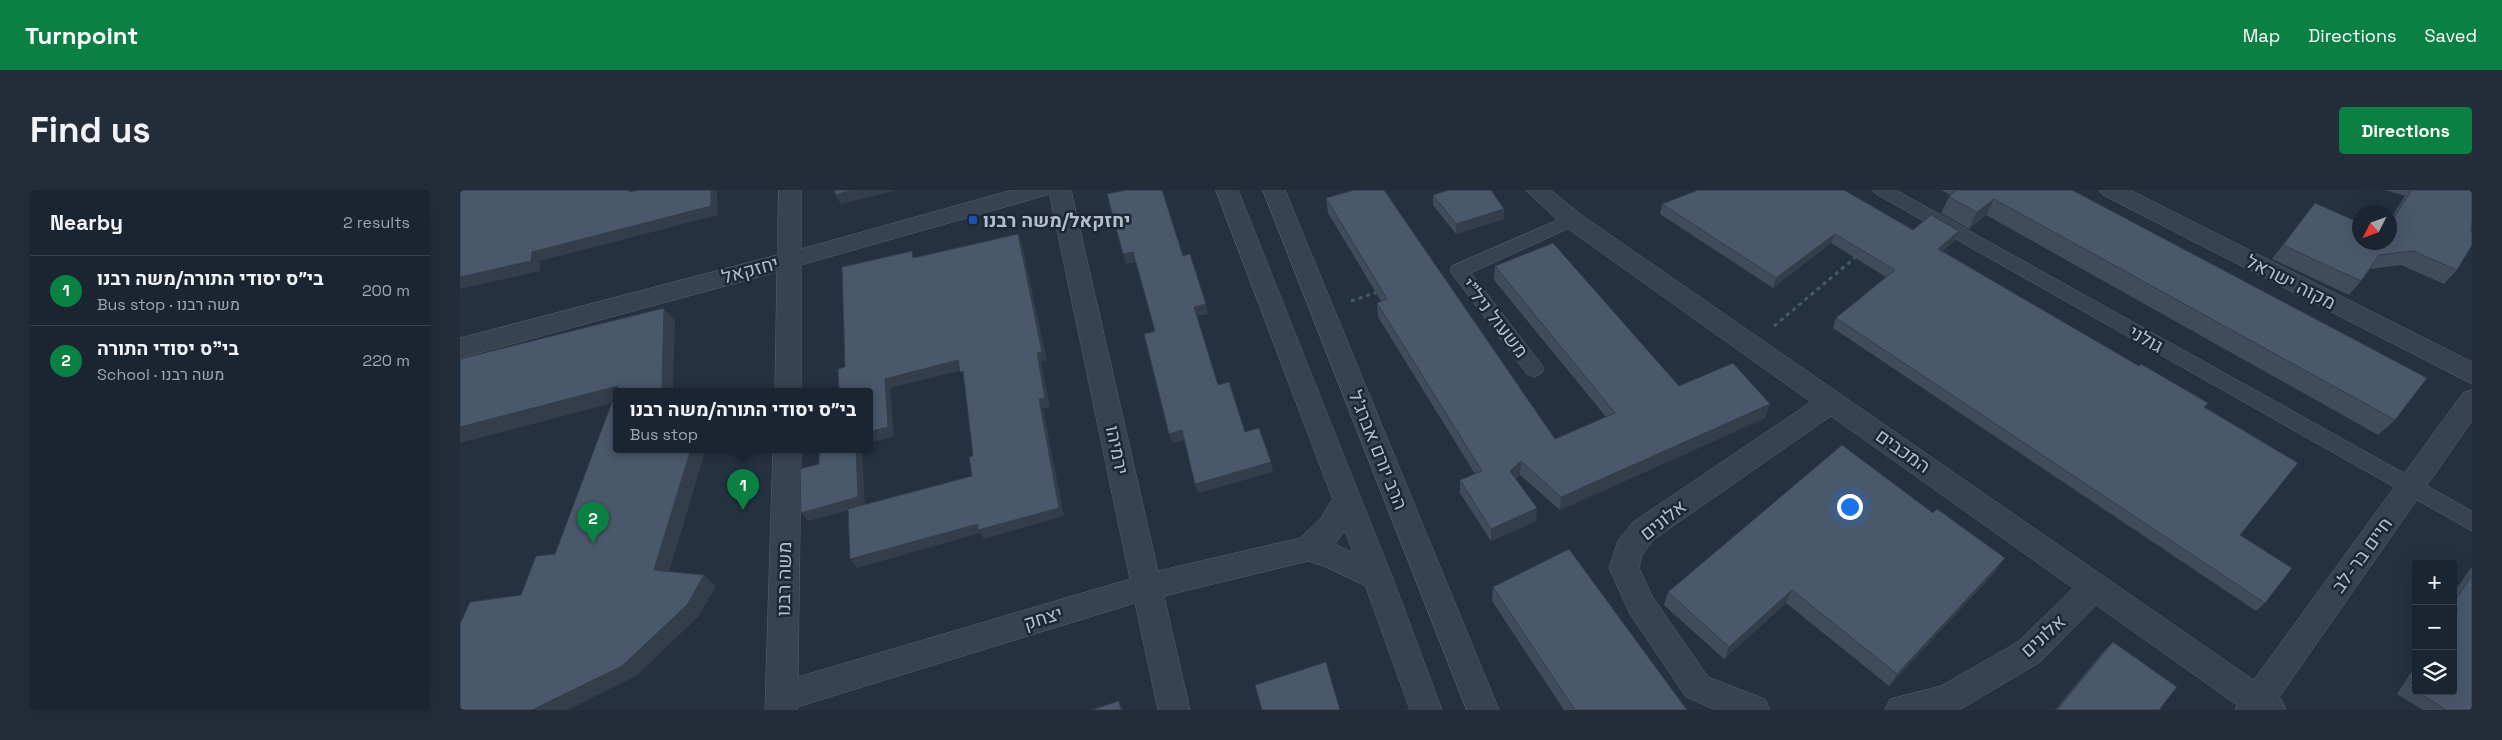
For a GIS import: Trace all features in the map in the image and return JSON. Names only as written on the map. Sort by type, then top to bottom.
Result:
[{"type":"street","points":[[788,388],[791,260],[790,190]]},
{"type":"street","name":"יחזקאל","points":[[460,348],[791,260],[1039,190]]},
{"type":"street","name":"ירמיהו","points":[[1060,190],[1174,710]]},
{"type":"street","points":[[1227,190],[1378,579],[1426,710]]},
{"type":"street","name":"הרב יורם אברג'ל","points":[[1274,190],[1483,710]]},
{"type":"street","name":"המכבים","points":[[1538,190],[1572,220],[2095,586],[2259,707]]},
{"type":"street","name":"מקוה ישראל","points":[[2111,190],[2472,374]]},
{"type":"street","name":"חיים בר-לב","points":[[2259,707],[2472,400]]},
{"type":"street","name":"אלונים","points":[[1754,710],[1697,687],[1641,605],[1624,568],[1628,550],[1643,531],[1832,401]]},
{"type":"street","name":"משה רבנו","points":[[781,704],[787,453]]},
{"type":"street","name":"יצחק","points":[[781,704],[1146,587],[1308,549],[1320,541],[1332,528],[1347,499]]},
{"type":"street","name":"יצחק","points":[[1308,549],[1334,556],[1378,579]]},
{"type":"street","name":"אלונים","points":[[1901,710],[1947,700],[2029,652],[2095,586]]},
{"type":"lane","name":"גולני","points":[[1882,190],[2472,522]]},
{"type":"lane","name":"משעול ניל\"י","points":[[1534,369],[1459,271],[1572,220]]},
{"type":"path","points":[[1751,345],[1862,252]]},
{"type":"path","points":[[1322,310],[1385,290]]},
{"type":"building","points":[[460,190],[629,190],[629,192],[639,190],[711,190],[711,206],[532,252],[531,261],[460,277]]},
{"type":"building","points":[[835,190],[853,190],[835,195]]},
{"type":"building","points":[[1126,190],[1162,190],[1183,256],[1190,254],[1206,304],[1194,307],[1218,385],[1229,382],[1245,432],[1259,428],[1271,462],[1195,484],[1182,430],[1169,434],[1144,334],[1155,331],[1133,252],[1123,254],[1107,194]]},
{"type":"building","points":[[1354,190],[1384,190],[1555,439],[1615,413],[1495,266],[1553,243],[1679,386],[1733,363],[1770,404],[1561,497],[1521,461],[1510,471],[1537,508],[1491,529],[1460,480],[1482,471],[1377,303],[1387,299],[1326,198]]},
{"type":"building","points":[[1449,190],[1491,190],[1504,209],[1456,224],[1433,195]]},
{"type":"building","points":[[1698,190],[1844,190],[1913,230],[1931,215],[1959,231],[1938,249],[2139,366],[2141,364],[2208,403],[2204,407],[2298,463],[2240,535],[2292,568],[2265,603],[1836,318],[1895,270],[1835,234],[1776,278],[1662,204]]},
{"type":"building","points":[[1957,190],[2072,190],[2427,378],[2395,420],[1994,199],[1977,212],[1949,197]]},
{"type":"building","points":[[2412,190],[2472,190],[2472,245],[2457,270],[2413,251],[2379,255],[2361,281],[2283,245],[2315,203],[2352,219],[2352,250],[2397,250],[2397,212]]},
{"type":"building","points":[[1018,234],[1042,352],[1037,353],[1045,398],[1039,399],[1059,508],[978,530],[978,524],[850,559],[848,509],[972,476],[969,457],[973,456],[963,371],[960,372],[958,360],[885,379],[888,427],[873,431],[873,388],[839,388],[838,369],[845,367],[842,267],[912,251],[913,258]]},
{"type":"building","points":[[664,308],[662,388],[617,388],[618,386],[460,427],[460,359]]},
{"type":"building","points":[[613,399],[613,453],[690,453],[654,570],[704,575],[687,605],[622,666],[532,710],[460,710],[460,624],[470,602],[521,595],[536,556],[555,554]]},
{"type":"building","points":[[1842,445],[1933,513],[1937,509],[2005,558],[1897,674],[1792,590],[1729,647],[1668,592]]},
{"type":"building","points":[[819,453],[856,453],[858,497],[801,513],[800,469],[819,464]]},
{"type":"building","points":[[1569,549],[1687,710],[1575,710],[1493,587]]},
{"type":"building","points":[[2472,575],[2472,710],[2446,710],[2423,695],[2457,695],[2457,598]]},
{"type":"building","points":[[2113,642],[2177,687],[2159,710],[2057,710]]},
{"type":"building","points":[[1326,662],[1340,710],[1262,710],[1255,685]]},
{"type":"building","points":[[1119,701],[1121,710],[1091,710]]},
{"type":"place","name":"יחזקאל/משה רבנו","points":[[973,220]]},
{"type":"place","name":"בי״ס יסודי התורה/משה רבנו","points":[[743,510]]},
{"type":"place","name":"בי\"ס יסודי התורה","points":[[593,543]]}]
